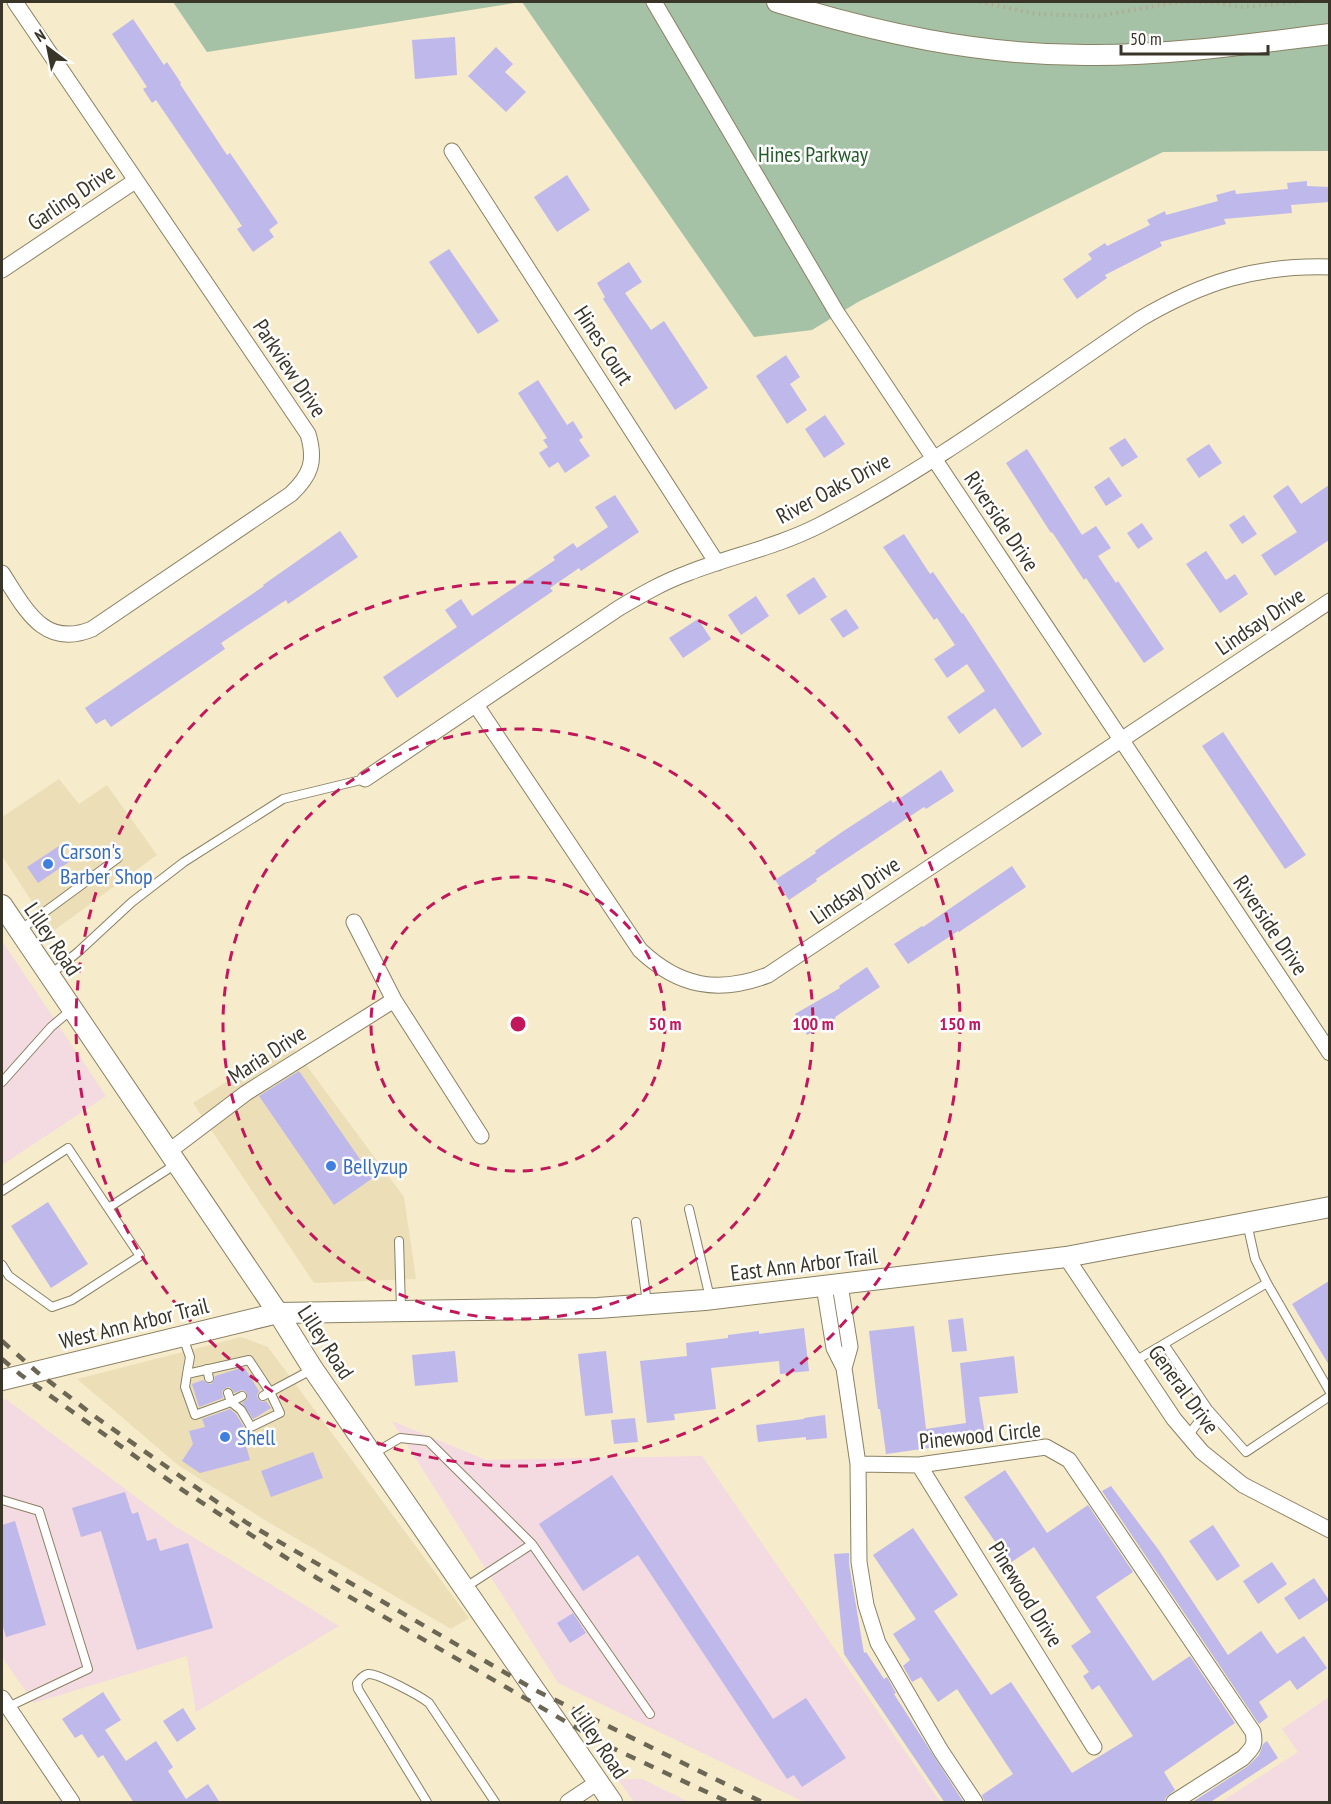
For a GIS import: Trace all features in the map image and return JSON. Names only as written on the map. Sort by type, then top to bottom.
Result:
[{"type":"street","name":"Parkview Drive","points":[[2,573],[40,626],[62,634],[81,633],[92,629],[291,494],[303,483],[309,473],[312,448],[308,434],[15,2]]},
{"type":"street","name":"Riverside Drive","points":[[654,2],[837,313],[1329,1053]]},
{"type":"street","points":[[777,2],[879,31],[926,40],[1011,51],[1084,55],[1158,53],[1329,34]]},
{"type":"street","name":"Hines Court","points":[[452,151],[717,563]]},
{"type":"street","name":"Garling Drive","points":[[2,270],[135,181]]},
{"type":"street","name":"River Oaks Drive","points":[[365,779],[652,588],[687,573],[766,548],[854,507],[933,459],[1140,319],[1171,301],[1203,286],[1237,276],[1273,269],[1305,266],[1329,267]]},
{"type":"street","name":"Lindsay Drive","points":[[476,705],[640,951],[654,964],[689,981],[711,986],[730,986],[768,975],[1329,602]]},
{"type":"street","name":"Lilley Road","points":[[2,906],[278,1312],[314,1369],[612,1803]]},
{"type":"street","points":[[354,922],[394,1000],[481,1136]]},
{"type":"street","name":"Maria Drive","points":[[172,1158],[246,1092],[394,1000]]},
{"type":"street","name":"East Ann Arbor Trail","points":[[278,1312],[598,1308],[711,1299],[1066,1257],[1329,1207]]},
{"type":"street","name":"General Drive","points":[[1066,1257],[1187,1436],[1218,1466],[1243,1485],[1329,1530]]},
{"type":"street","points":[[832,1285],[850,1347],[843,1368],[858,1464],[859,1562],[866,1605],[878,1643],[941,1751],[975,1803]]},
{"type":"street","name":"West Ann Arbor Trail","points":[[2,1380],[278,1312]]},
{"type":"street","name":"Pinewood Circle","points":[[858,1464],[919,1465],[1046,1447],[1069,1460],[1253,1732],[1255,1741],[1252,1748],[1242,1758],[1174,1803]]},
{"type":"street","name":"Pinewood Drive","points":[[919,1465],[1094,1747]]},
{"type":"street","points":[[4,1703],[72,1803]]},
{"type":"street","points":[[568,1803],[598,1782]]},
{"type":"lane","points":[[49,976],[132,902],[184,862],[283,798],[365,779]]},
{"type":"lane","points":[[18,931],[118,858]]},
{"type":"lane","points":[[2,1082],[51,1027],[71,1010]]},
{"type":"lane","points":[[2,1191],[68,1148],[140,1256],[72,1300],[52,1307],[9,1276],[2,1265]]},
{"type":"lane","points":[[108,1208],[172,1158]]},
{"type":"lane","points":[[689,1209],[711,1299]]},
{"type":"lane","points":[[636,1222],[647,1304]]},
{"type":"lane","points":[[1164,1344],[1208,1409],[1246,1452],[1329,1394],[1255,1259],[1247,1223]]},
{"type":"lane","points":[[399,1241],[401,1311]]},
{"type":"lane","points":[[1135,1361],[1267,1283]]},
{"type":"lane","points":[[182,1335],[190,1358],[185,1387],[195,1415],[242,1396]]},
{"type":"lane","points":[[187,1374],[208,1374],[249,1360],[260,1385],[280,1413],[251,1427],[244,1408],[231,1402],[228,1393]]},
{"type":"lane","points":[[266,1394],[314,1369]]},
{"type":"lane","points":[[214,1398],[216,1408]]},
{"type":"lane","points":[[1187,1436],[1208,1409]]},
{"type":"lane","points":[[373,1454],[399,1438],[428,1441],[532,1544],[650,1714]]},
{"type":"lane","points":[[2,1500],[39,1511],[88,1669],[4,1703]]},
{"type":"lane","points":[[465,1588],[532,1544]]},
{"type":"lane","points":[[427,1803],[358,1689],[357,1683],[363,1676],[370,1673],[422,1697],[429,1703],[495,1803]]},
{"type":"path","points":[[980,2],[1036,14],[1098,16],[1178,2],[1208,2],[1242,7],[1298,2]]},
{"type":"shaded area","points":[[59,779],[79,804],[107,785],[157,855],[52,932],[2,856],[2,817]]},
{"type":"shaded area","points":[[2,941],[106,1096],[2,1165]]},
{"type":"shaded area","points":[[289,1042],[404,1197],[416,1279],[314,1283],[193,1103]]},
{"type":"shaded area","points":[[241,1337],[268,1347],[469,1618],[451,1629],[268,1522],[178,1465],[77,1379]]},
{"type":"shaded area","points":[[6,1399],[173,1525],[339,1626],[196,1712],[187,1656],[34,1703],[2,1657],[2,1400]]},
{"type":"shaded area","points":[[392,1421],[486,1460],[702,1456],[940,1802],[804,1802],[558,1683]]},
{"type":"shaded area","points":[[1329,1697],[1329,1802],[1221,1802],[1298,1752],[1282,1729]]},
{"type":"shaded area","points":[[618,1779],[642,1779],[689,1802],[634,1802]]},
{"type":"green space","points":[[173,2],[521,2],[207,52]]},
{"type":"green space","name":"Hines Parkway","points":[[522,2],[1329,2],[1329,151],[1163,152],[858,302],[812,330],[754,337]]},
{"type":"building","points":[[133,19],[164,65],[167,62],[227,155],[230,153],[278,223],[269,230],[274,237],[253,252],[237,229],[242,226],[156,100],[152,103],[143,89],[147,87],[112,34]]},
{"type":"building","points":[[455,37],[457,75],[415,79],[412,40]]},
{"type":"building","points":[[496,47],[513,64],[505,72],[526,92],[506,112],[468,76]]},
{"type":"building","points":[[567,175],[590,210],[557,232],[534,197]]},
{"type":"building","points":[[1307,181],[1307,186],[1329,187],[1329,202],[1291,205],[1292,213],[1224,219],[1226,224],[1160,242],[1162,246],[1105,275],[1107,278],[1077,299],[1063,279],[1092,259],[1088,254],[1105,243],[1107,246],[1150,225],[1147,220],[1165,211],[1166,215],[1218,201],[1216,195],[1235,190],[1236,194],[1288,189],[1287,183]]},
{"type":"building","points":[[449,249],[499,321],[478,334],[429,262]]},
{"type":"building","points":[[629,262],[642,282],[625,293],[651,330],[664,321],[708,388],[675,410],[603,299],[605,297],[597,283]]},
{"type":"building","points":[[786,355],[800,377],[790,384],[807,410],[787,424],[756,376]]},
{"type":"building","points":[[538,380],[567,425],[573,421],[583,437],[579,440],[590,456],[565,473],[558,462],[549,468],[539,453],[548,447],[543,440],[547,438],[518,393]]},
{"type":"building","points":[[825,415],[845,444],[824,458],[805,429]]},
{"type":"building","points":[[1125,438],[1138,457],[1122,467],[1109,448]]},
{"type":"building","points":[[1209,444],[1222,463],[1199,478],[1186,459]]},
{"type":"building","points":[[1027,449],[1082,535],[1096,526],[1111,548],[1098,556],[1116,583],[1118,581],[1164,649],[1144,663],[1086,578],[1084,580],[1051,533],[1006,463]]},
{"type":"building","points":[[1109,477],[1122,496],[1106,506],[1094,487]]},
{"type":"building","points":[[1288,485],[1301,504],[1329,485],[1329,540],[1275,576],[1261,555],[1297,532],[1273,496]]},
{"type":"building","points":[[615,495],[639,532],[581,571],[579,568],[550,588],[553,591],[397,698],[383,677],[457,627],[445,610],[461,599],[472,616],[555,560],[553,557],[573,543],[577,548],[608,527],[595,507]]},
{"type":"building","points":[[1244,515],[1257,534],[1242,544],[1229,525]]},
{"type":"building","points":[[1142,523],[1153,539],[1138,549],[1127,533]]},
{"type":"building","points":[[340,531],[358,557],[288,604],[286,600],[221,643],[225,649],[111,727],[105,719],[96,724],[85,708],[264,586]]},
{"type":"building","points":[[904,534],[930,574],[933,572],[963,613],[1042,734],[1022,748],[995,708],[959,734],[947,717],[985,691],[967,664],[947,678],[934,659],[955,645],[937,618],[934,620],[883,547]]},
{"type":"building","points":[[1206,551],[1226,580],[1235,574],[1248,594],[1220,613],[1186,564]]},
{"type":"building","points":[[814,577],[827,597],[799,615],[786,595]]},
{"type":"building","points":[[756,596],[769,616],[741,635],[728,615]]},
{"type":"building","points":[[846,609],[859,628],[843,638],[830,619]]},
{"type":"building","points":[[698,619],[711,639],[683,658],[669,638]]},
{"type":"building","points":[[1223,732],[1306,855],[1285,869],[1202,746]]},
{"type":"building","points":[[941,770],[954,791],[926,809],[924,807],[816,879],[817,881],[789,900],[775,880],[816,853],[815,851],[842,832],[891,800],[893,803]]},
{"type":"building","name":"Carson's Barber Shop","points":[[59,846],[69,862],[38,883],[27,867]]},
{"type":"building","points":[[1012,866],[1026,887],[908,964],[894,944],[923,927]]},
{"type":"building","points":[[867,967],[880,987],[807,1035],[795,1014],[840,988],[839,986]]},
{"type":"building","points":[[299,1071],[373,1178],[334,1205],[259,1096]]},
{"type":"building","points":[[48,1202],[88,1264],[51,1288],[11,1226]]},
{"type":"building","points":[[1329,1281],[1329,1365],[1292,1304]]},
{"type":"building","points":[[963,1318],[967,1351],[952,1352],[948,1320]]},
{"type":"building","points":[[914,1326],[926,1429],[966,1423],[960,1363],[1014,1356],[1018,1393],[979,1397],[986,1440],[886,1454],[869,1331]]},
{"type":"building","points":[[804,1328],[809,1371],[780,1374],[779,1361],[711,1368],[716,1409],[674,1414],[675,1420],[647,1423],[640,1361],[687,1356],[686,1343],[728,1338],[728,1335],[759,1331],[759,1334]]},
{"type":"building","points":[[455,1351],[458,1382],[415,1386],[412,1355]]},
{"type":"building","points":[[606,1351],[613,1413],[585,1416],[578,1354]]},
{"type":"building","points":[[244,1367],[259,1391],[258,1399],[262,1402],[266,1401],[271,1408],[253,1419],[242,1403],[247,1399],[247,1393],[242,1390],[234,1393],[229,1387],[222,1391],[223,1398],[199,1407],[192,1384],[203,1380],[211,1384],[215,1376]]},
{"type":"building","points":[[230,1409],[244,1427],[241,1428],[250,1460],[200,1473],[182,1461],[193,1444],[189,1431],[205,1427],[202,1419]]},
{"type":"building","points":[[825,1415],[827,1438],[806,1440],[806,1437],[758,1442],[756,1425]]},
{"type":"building","points":[[635,1418],[638,1442],[614,1444],[611,1420]]},
{"type":"building","points":[[313,1452],[323,1478],[271,1497],[261,1471]]},
{"type":"building","points":[[1005,1470],[1047,1533],[1088,1505],[1133,1572],[1096,1597],[1153,1681],[1190,1656],[1235,1723],[1164,1772],[1175,1790],[1166,1797],[1164,1803],[985,1803],[982,1795],[1013,1774],[957,1689],[938,1702],[921,1677],[912,1682],[903,1666],[910,1660],[893,1634],[916,1619],[873,1555],[913,1528],[958,1595],[934,1611],[991,1695],[1011,1682],[1072,1773],[1133,1736],[1099,1685],[1092,1690],[1083,1676],[1089,1672],[1071,1646],[1091,1632],[1034,1547],[1010,1563],[964,1497]]},
{"type":"building","points":[[612,1475],[773,1719],[806,1698],[846,1758],[802,1787],[794,1775],[787,1779],[638,1555],[583,1591],[539,1524]]},
{"type":"building","points":[[1111,1486],[1158,1549],[1228,1655],[1261,1631],[1277,1654],[1304,1636],[1327,1668],[1297,1690],[1290,1680],[1259,1702],[1268,1717],[1259,1724],[1102,1491]]},
{"type":"building","points":[[125,1492],[132,1514],[138,1512],[147,1541],[156,1538],[160,1551],[188,1543],[213,1628],[137,1650],[101,1531],[81,1537],[72,1508]]},
{"type":"building","points":[[15,1521],[46,1625],[6,1637],[2,1623],[2,1525]]},
{"type":"building","points":[[1213,1525],[1240,1566],[1217,1581],[1189,1541]]},
{"type":"building","points":[[849,1553],[864,1653],[866,1652],[884,1679],[887,1677],[896,1693],[894,1694],[964,1803],[945,1803],[844,1654],[834,1554]]},
{"type":"building","points":[[1272,1562],[1287,1584],[1258,1604],[1243,1581]]},
{"type":"building","points":[[1314,1578],[1329,1600],[1299,1620],[1284,1598]]},
{"type":"building","points":[[573,1613],[586,1633],[570,1643],[557,1623]]},
{"type":"building","points":[[103,1692],[121,1720],[105,1730],[126,1761],[156,1741],[173,1767],[168,1771],[186,1799],[208,1784],[220,1803],[134,1803],[103,1755],[98,1758],[82,1734],[75,1738],[62,1719]]},
{"type":"building","points":[[183,1708],[196,1729],[177,1742],[163,1721]]},
{"type":"building","points":[[1267,1741],[1278,1758],[1209,1803],[1191,1803],[1248,1766],[1259,1755],[1263,1744]]},
{"type":"railway","points":[[2,1341],[37,1372],[97,1418],[247,1523],[535,1690],[762,1802]]},
{"type":"railway","points":[[2,1359],[181,1489],[317,1578],[608,1746],[728,1802]]},
{"type":"place","name":"Carson's Barber Shop","points":[[48,864]]},
{"type":"place","name":"Bellyzup","points":[[331,1166]]},
{"type":"place","name":"Shell","points":[[225,1437]]}]
